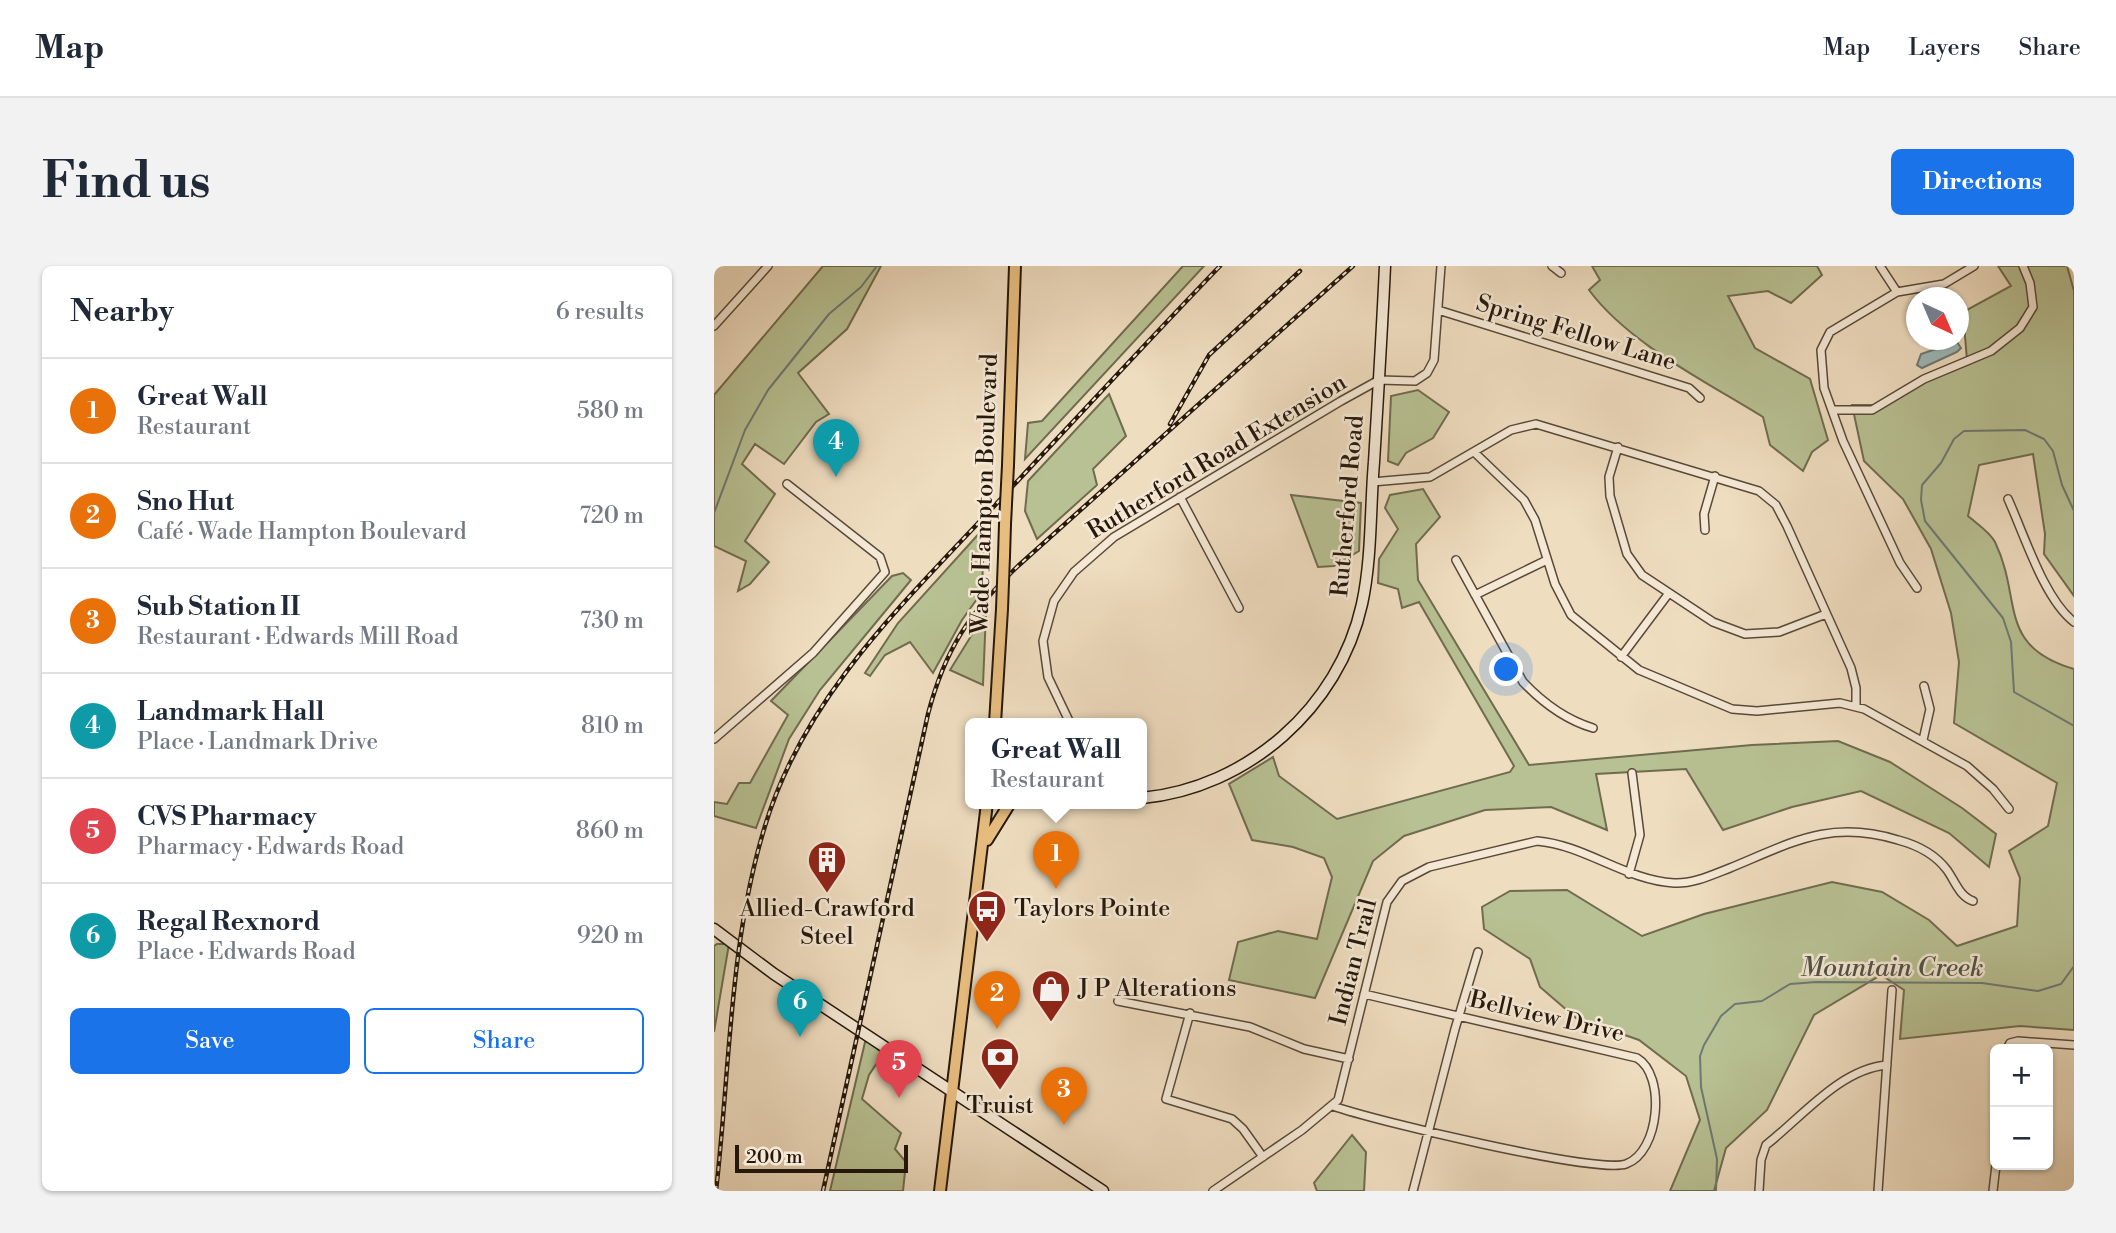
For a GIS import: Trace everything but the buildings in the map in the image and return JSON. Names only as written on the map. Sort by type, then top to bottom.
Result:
[{"type":"main road","name":"Wade Hampton Boulevard","points":[[995,718],[1015,266]]},
{"type":"main road","points":[[940,1191],[986,809]]},
{"type":"main road","points":[[982,849],[1005,809]]},
{"type":"street","points":[[714,326],[768,266]]},
{"type":"street","points":[[1379,380],[1415,381],[1427,373],[1434,360],[1441,266]]},
{"type":"street","points":[[1552,266],[1561,273]]},
{"type":"street","points":[[1880,266],[1897,292]]},
{"type":"street","points":[[1917,588],[1895,552],[1832,410],[1822,378],[1820,357],[1824,340],[1835,328],[1897,292],[1936,287],[1974,266]]},
{"type":"street","points":[[1832,410],[1857,412],[1877,408],[1924,379],[2008,341],[2032,307],[2030,283],[2023,266]]},
{"type":"street","name":"Rutherford Road","points":[[1147,797],[1194,787],[1241,767],[1284,736],[1320,696],[1345,654],[1361,607],[1367,574],[1385,270]]},
{"type":"street","name":"Spring Fellow Lane","points":[[1438,310],[1689,388],[1700,398]]},
{"type":"street","name":"Rutherford Road Extension","points":[[1068,718],[1048,677],[1044,654],[1045,629],[1054,601],[1074,572],[1093,553],[1180,497],[1379,380]]},
{"type":"street","points":[[1372,482],[1430,477],[1511,430],[1535,424],[1759,491],[1776,505],[1826,614],[1854,678],[1856,706]]},
{"type":"street","points":[[1618,447],[1609,486],[1623,545],[1636,569],[1713,622],[1745,634],[1779,632],[1826,614]]},
{"type":"street","points":[[1474,452],[1524,500],[1535,520],[1547,560],[1572,615],[1621,657],[1655,678],[1732,709],[1757,711],[1840,703],[1856,706],[1923,740],[1976,773],[2009,809]]},
{"type":"street","points":[[1705,530],[1704,514],[1715,477]]},
{"type":"street","points":[[714,739],[813,653],[885,572],[880,556],[788,484]]},
{"type":"street","points":[[1180,497],[1239,608]]},
{"type":"street","points":[[2008,499],[2050,591],[2064,614],[2074,622]]},
{"type":"street","points":[[1456,560],[1523,682],[1570,719],[1593,728]]},
{"type":"street","points":[[1475,596],[1547,560]]},
{"type":"street","points":[[1621,657],[1669,593]]},
{"type":"street","points":[[1923,740],[1930,709],[1924,686]]},
{"type":"street","points":[[1629,874],[1640,835],[1632,773]]},
{"type":"street","name":"Indian Trail","points":[[1333,1106],[1340,1096],[1387,902],[1402,881],[1418,872],[1537,841],[1554,844],[1629,874],[1661,882],[1689,882],[1798,838],[1828,832],[1859,833],[1897,839],[1929,853],[1946,868],[1961,893],[1973,901]]},
{"type":"street","points":[[714,929],[774,974],[1103,1191]]},
{"type":"street","points":[[1413,1191],[1478,952]]},
{"type":"street","points":[[1878,1191],[1892,990]]},
{"type":"street","name":"Bellview Drive","points":[[1333,1106],[1555,1158],[1613,1166],[1636,1158],[1653,1133],[1651,1075],[1641,1060],[1364,994]]},
{"type":"street","points":[[1118,1000],[1250,1027],[1304,1049],[1349,1059]]},
{"type":"street","points":[[1190,1013],[1166,1099],[1232,1119],[1243,1129],[1263,1157]]},
{"type":"street","points":[[2053,1045],[2074,1045]]},
{"type":"street","points":[[1759,1191],[1761,1160],[1766,1145],[1842,1081],[1862,1070],[1887,1065]]},
{"type":"street","points":[[1213,1191],[1333,1106]]},
{"type":"street","points":[[1993,1191],[1995,1170]]},
{"type":"green space","points":[[823,266],[881,266],[847,329],[798,373],[829,414],[816,422],[784,464],[755,444],[742,464],[775,494],[745,541],[769,562],[750,584],[738,591],[746,561],[714,546],[714,395]]},
{"type":"green space","points":[[1183,266],[1204,266],[1025,459],[1028,423],[1042,421]]},
{"type":"green space","points":[[1592,266],[1817,266],[1822,275],[1791,303],[1768,291],[1728,296],[1755,348],[1810,379],[1828,440],[1812,452],[1803,471],[1770,445],[1763,417],[1670,361],[1625,328],[1606,310],[1589,290],[1600,280]]},
{"type":"green space","points":[[1998,266],[2067,266],[2074,291],[2074,596],[2044,554],[2045,534],[2033,454],[1979,465],[1968,516],[1995,542],[2022,634],[2033,648],[2049,659],[2074,669],[2074,1030],[2020,1026],[1900,1039],[1904,990],[1881,975],[1814,1015],[1767,1110],[1726,1148],[1714,1191],[1670,1191],[1700,1120],[1686,1076],[1639,1040],[1576,1018],[1540,987],[1530,959],[1484,929],[1482,907],[1510,891],[1567,890],[1642,936],[1704,914],[1832,882],[1882,892],[1929,920],[1957,946],[2017,926],[2020,878],[2009,851],[2048,826],[2057,783],[1954,723],[1959,662],[1951,613],[1931,549],[1903,499],[1864,461],[1852,405],[1882,405],[1967,360],[1969,309],[2011,286]]},
{"type":"green space","points":[[1418,390],[1449,412],[1433,438],[1406,453],[1398,465],[1388,461],[1391,396]]},
{"type":"green space","points":[[1109,394],[1126,436],[1093,469],[1097,485],[1037,539],[1025,511],[1028,481]]},
{"type":"green space","points":[[1423,489],[1440,517],[1416,544],[1418,580],[1529,765],[1752,745],[1838,741],[1890,762],[1962,808],[1996,834],[1989,867],[1949,833],[1861,791],[1792,807],[1723,830],[1686,769],[1596,774],[1607,830],[1551,807],[1485,810],[1404,836],[1373,861],[1315,998],[1229,980],[1238,942],[1278,931],[1317,939],[1332,877],[1324,858],[1293,847],[1252,840],[1229,784],[1273,757],[1279,776],[1337,819],[1510,772],[1514,766],[1419,602],[1402,608],[1398,589],[1378,583],[1379,559],[1398,529],[1385,508],[1390,495]]},
{"type":"green space","points":[[1291,495],[1361,503],[1359,551],[1334,566],[1318,567]]},
{"type":"green space","points":[[984,528],[982,592],[962,620],[933,673],[910,642],[885,655],[870,676],[865,673],[898,623]]},
{"type":"green space","points":[[903,573],[911,580],[820,690],[789,739],[756,828],[714,816],[714,802],[727,804],[739,783],[750,783],[788,715],[771,701],[892,576]]},
{"type":"green space","points":[[986,612],[983,685],[950,670]]},
{"type":"green space","points":[[729,944],[714,1032],[714,946]]},
{"type":"green space","points":[[866,1038],[883,1054],[869,1075],[862,1099],[901,1133],[895,1149],[906,1162],[903,1191],[830,1191]]},
{"type":"green space","points":[[1352,1135],[1366,1152],[1364,1191],[1317,1191],[1314,1183]]},
{"type":"water","points":[[1933,350],[1959,350],[1922,368],[1917,365],[1921,354]]},
{"type":"waterway","points":[[714,513],[745,430],[768,390],[829,314],[861,287],[877,266]]},
{"type":"waterway","name":"Mountain Creek","points":[[2074,511],[2062,485],[2053,451],[2044,439],[2025,430],[1964,431],[1954,439],[1941,463],[1922,485],[1921,500],[1925,521],[2003,618],[2011,642],[2014,692],[2074,726]]},
{"type":"waterway","name":"Mountain Creek","points":[[1716,1191],[1717,1159],[1701,1087],[1700,1056],[1721,1016],[1735,1004],[1762,1001],[1790,984],[1816,982],[1982,983],[2038,991],[2061,984],[2074,966]]},
{"type":"railway","points":[[716,1191],[732,1007],[744,915],[765,826],[783,778],[805,734],[832,692],[894,613],[1220,266]]},
{"type":"railway","points":[[823,1191],[928,714],[942,670],[961,633],[986,599],[1018,566],[1353,266]]},
{"type":"railway","points":[[1170,424],[1209,355],[1300,271]]},
{"type":"place","name":"Landmark Hall","points":[[836,477]]},
{"type":"place","name":"Great Wall","points":[[1056,889]]},
{"type":"place","name":"Allied-Crawford Steel","points":[[827,894]]},
{"type":"place","name":"Taylors Pointe","points":[[987,943]]},
{"type":"place","name":"J P Alterations","points":[[1051,1023]]},
{"type":"place","name":"Sno Hut","points":[[997,1029]]},
{"type":"place","name":"Regal Rexnord","points":[[800,1037]]},
{"type":"place","name":"Truist","points":[[1000,1091]]},
{"type":"place","name":"CVS Pharmacy","points":[[899,1098]]},
{"type":"place","name":"Sub Station II","points":[[1064,1125]]}]
